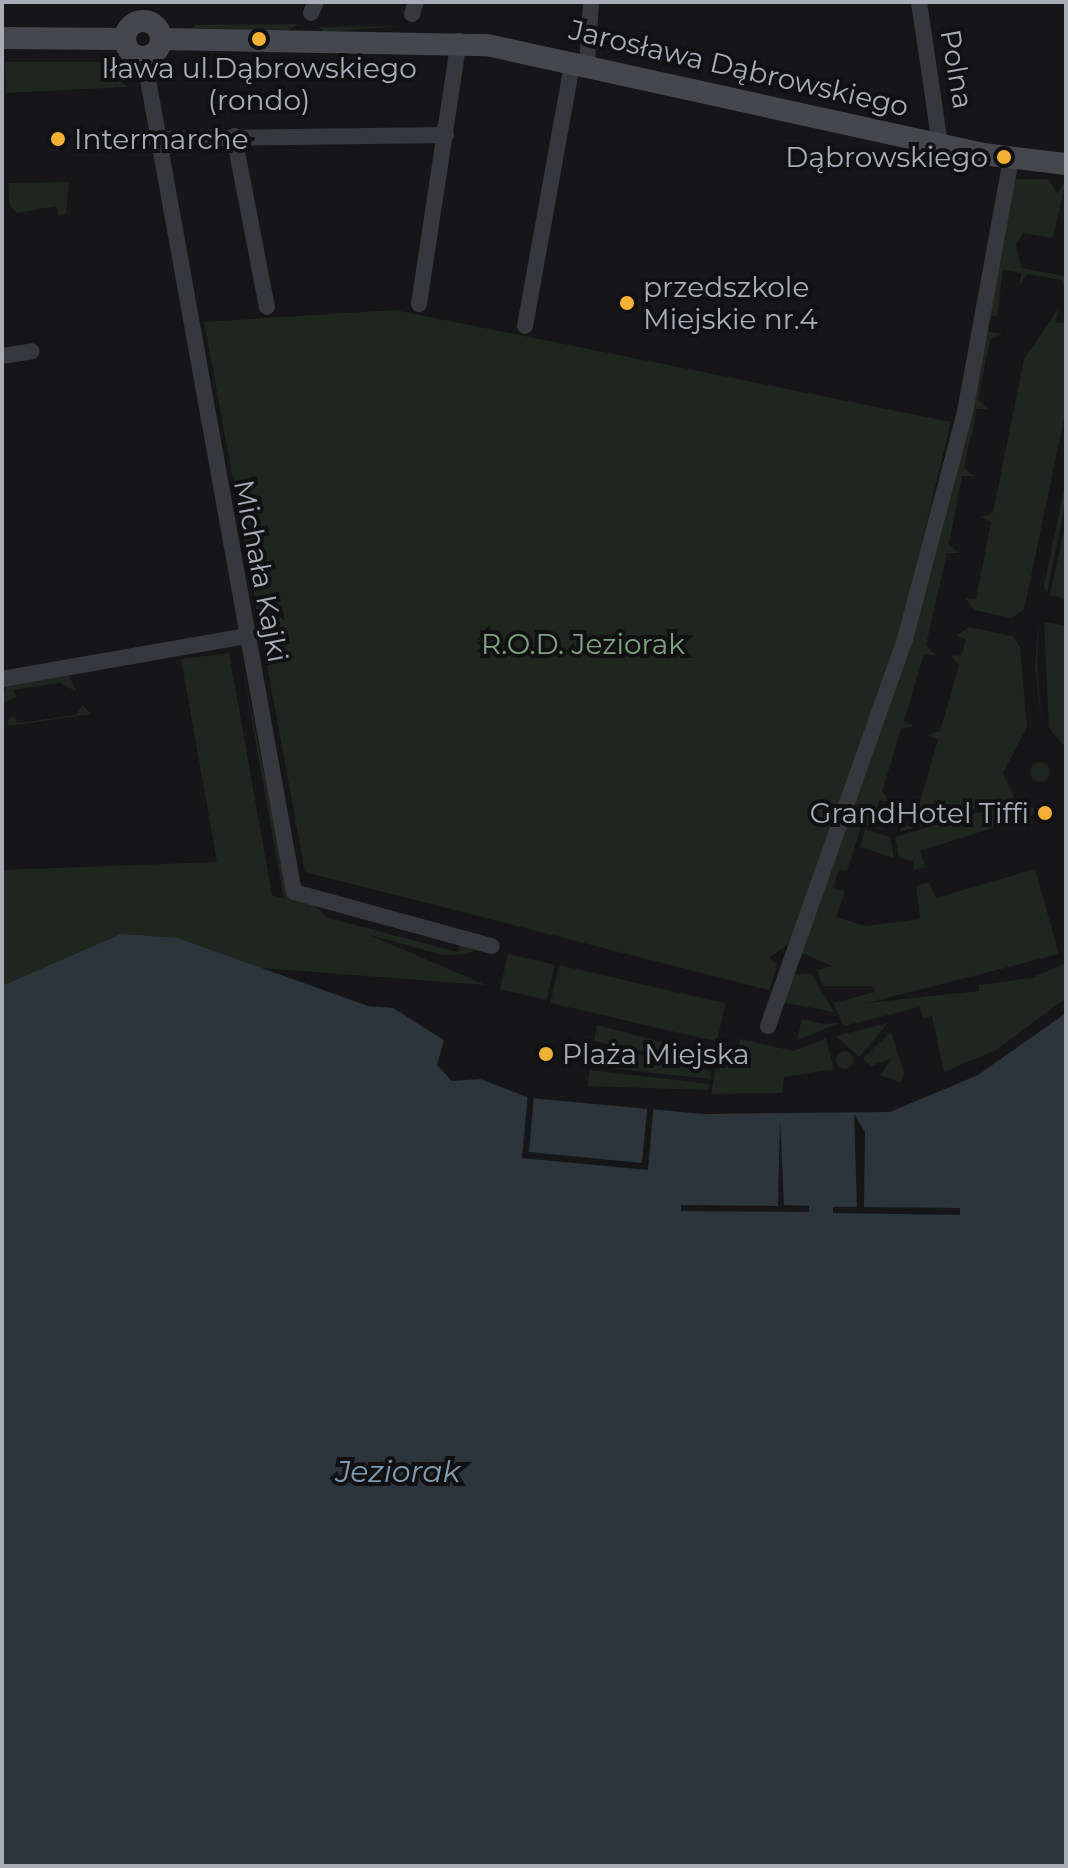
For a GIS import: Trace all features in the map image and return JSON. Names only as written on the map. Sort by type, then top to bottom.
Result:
[{"type":"street","points":[[525,326],[591,2]]},
{"type":"street","name":"Polna","points":[[919,2],[940,145]]},
{"type":"street","points":[[2,38],[125,39],[141,21],[157,28],[161,39],[144,57],[130,52],[125,39]]},
{"type":"street","name":"Jarosława Dąbrowskiego","points":[[161,39],[459,41],[580,62],[940,145],[1066,164]]},
{"type":"street","points":[[419,304],[459,41]]},
{"type":"street","name":"Michała Kajki","points":[[144,57],[155,139],[294,892],[492,946]]},
{"type":"street","points":[[155,139],[446,135]]},
{"type":"street","points":[[234,136],[267,307]]},
{"type":"street","name":"Jarosława Dąbrowskiego","points":[[1013,158],[1066,151]]},
{"type":"street","points":[[768,1026],[905,639],[965,412],[1013,158]]},
{"type":"street","points":[[2,356],[32,351]]},
{"type":"street","points":[[2,679],[247,636]]},
{"type":"green space","points":[[298,24],[288,31],[191,28],[195,25]]},
{"type":"green space","points":[[403,26],[324,32],[318,27]]},
{"type":"green space","points":[[5,62],[100,62],[127,87],[6,93]]},
{"type":"green space","points":[[1015,179],[1049,179],[1057,194],[1066,179],[1053,238],[1023,233],[1016,244],[1021,268],[1066,276],[1066,290],[1061,280],[1027,274],[1019,286],[1021,273],[1003,270],[997,317],[990,315]]},
{"type":"green space","points":[[69,182],[66,214],[59,216],[56,206],[17,213],[10,206],[8,183]]},
{"type":"green space","points":[[1059,308],[1056,323],[1066,322],[1066,409],[1024,610],[1011,618],[974,610],[965,598],[976,599],[991,522],[981,517],[993,513],[1024,359]]},
{"type":"green space","name":"R.O.D. Jeziorak","points":[[395,310],[951,422],[899,636],[799,924],[788,944],[769,958],[777,965],[769,990],[305,872],[204,322]]},
{"type":"green space","points":[[987,331],[1003,334],[990,339],[978,400],[988,409],[977,409],[964,467],[974,476],[962,476],[949,544],[959,553],[947,553],[926,645],[935,655],[924,654],[904,721],[914,726],[901,729],[882,792],[891,802],[879,800],[873,822],[884,831],[862,824],[847,871],[839,869],[833,887],[845,891],[836,917],[865,926],[920,919],[916,886],[929,882],[936,898],[1035,869],[1059,954],[867,1003],[979,991],[979,985],[1031,978],[1066,963],[1066,998],[996,1050],[944,1072],[932,1016],[923,1018],[920,1007],[844,1026],[833,1003],[875,992],[873,986],[823,986],[817,970],[832,966],[802,953],[880,732]]},
{"type":"green space","points":[[1066,480],[1066,499],[1047,593],[1044,586]]},
{"type":"green space","points":[[1066,520],[1066,599],[1050,595]]},
{"type":"green space","points":[[1039,617],[1037,664],[1042,728],[1035,665]]},
{"type":"green space","points":[[1044,622],[1066,626],[1066,748],[1049,728]]},
{"type":"green space","points":[[969,627],[1012,636],[1020,647],[1027,727],[1003,773],[1014,797],[900,832],[902,824],[913,826],[917,810],[907,805],[920,802],[938,740],[928,735],[940,731],[959,665],[950,655],[961,656],[966,639],[956,636]]},
{"type":"green space","points":[[229,653],[272,895],[284,899],[241,660],[286,879],[328,918],[458,952],[462,938],[485,945],[467,954],[443,955],[367,934],[486,985],[261,968],[178,938],[2,986],[2,870],[217,862],[181,659]]},
{"type":"green space","points":[[69,676],[77,692],[60,683],[13,690],[16,697],[2,703],[6,684]]},
{"type":"green space","points":[[82,705],[91,714],[9,726],[7,722],[13,715],[17,723],[76,715]]},
{"type":"green space","points":[[1040,762],[1047,765],[1050,772],[1047,779],[1040,782],[1033,779],[1030,772],[1033,765]]},
{"type":"green space","points":[[1017,801],[1042,812],[920,851],[925,867],[914,870],[913,861],[899,858],[895,837]]},
{"type":"green space","points":[[865,829],[890,837],[894,858],[860,847]]},
{"type":"green space","points":[[508,954],[555,965],[547,1000],[500,989]]},
{"type":"green space","points":[[559,965],[726,1003],[717,1041],[550,1003]]},
{"type":"green space","points":[[811,973],[834,1012],[780,1002],[787,975]]},
{"type":"green space","points":[[802,1019],[823,1024],[839,1023],[797,1040]]},
{"type":"green space","points":[[888,1023],[859,1057],[836,1036]]},
{"type":"green space","points":[[597,1025],[713,1056],[712,1066],[594,1041]]},
{"type":"green space","points":[[891,1032],[904,1073],[901,1083],[880,1075],[892,1058],[871,1066],[863,1058]]},
{"type":"green space","points":[[826,1038],[834,1069],[784,1077],[782,1093],[711,1094],[719,1049],[738,1051],[740,1039],[794,1051]]},
{"type":"green space","points":[[594,1045],[711,1071],[710,1079],[591,1066]]},
{"type":"green space","points":[[845,1051],[854,1060],[845,1069],[836,1060]]},
{"type":"green space","points":[[590,1070],[709,1084],[708,1090],[587,1086]]},
{"type":"water","name":"Jeziorak","points":[[121,934],[178,938],[368,1006],[393,1008],[444,1040],[437,1065],[452,1081],[480,1079],[530,1098],[703,1114],[890,1112],[978,1075],[1066,1013],[1066,1866],[2,1866],[2,986]]},
{"type":"pier","points":[[528,1093],[534,1094],[529,1152],[642,1163],[648,1100],[654,1100],[648,1170],[522,1158]]},
{"type":"pier","points":[[854,1114],[865,1132],[864,1207],[960,1208],[960,1215],[833,1213],[833,1207],[857,1207]]},
{"type":"pier","points":[[780,1119],[784,1205],[809,1206],[809,1212],[681,1211],[681,1205],[778,1206]]},
{"type":"place","name":"Iława ul.Dąbrowskiego (rondo)","points":[[259,39]]},
{"type":"place","name":"Intermarche","points":[[58,139]]},
{"type":"place","name":"Dąbrowskiego","points":[[1004,157]]},
{"type":"place","name":"przedszkole Miejskie nr.4","points":[[627,303]]},
{"type":"place","name":"GrandHotel Tiffi","points":[[1045,813]]},
{"type":"place","name":"Plaża Miejska","points":[[546,1054]]}]
